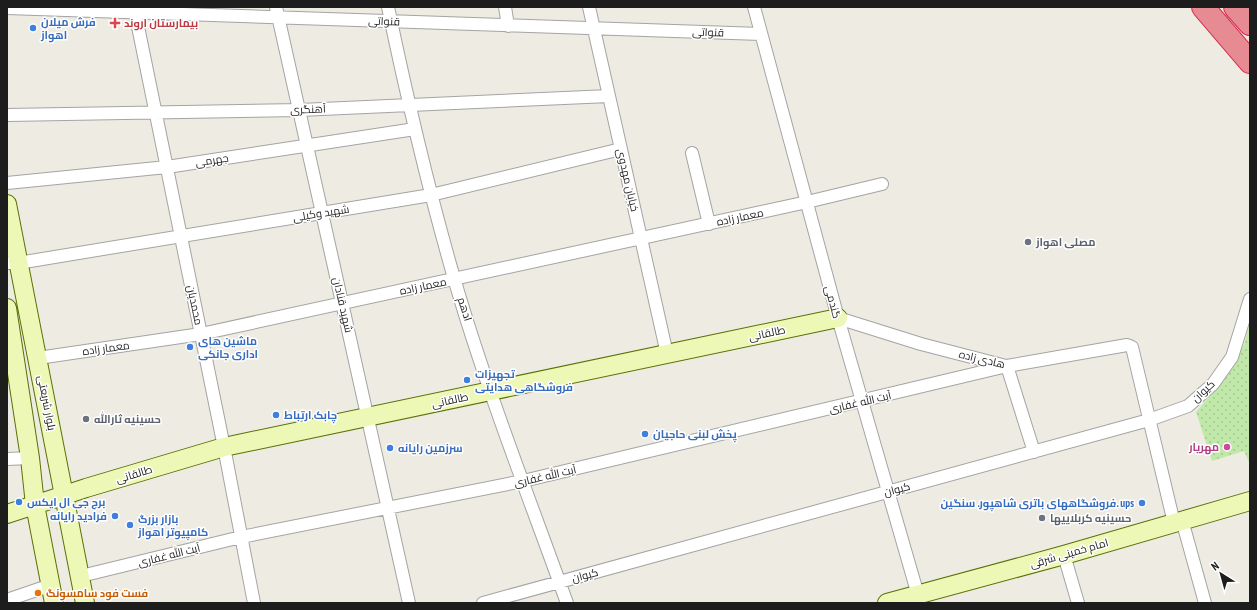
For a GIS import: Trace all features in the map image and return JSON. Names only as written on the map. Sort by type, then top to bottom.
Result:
[{"type":"highway","points":[[1203,7],[1250,62]]},
{"type":"highway","points":[[1235,7],[1250,24]]},
{"type":"main road","name":"بلوار شریعتی","points":[[7,204],[12,263],[38,358],[85,603]]},
{"type":"main road","name":"بلوار شریعتی","points":[[7,308],[11,352],[30,458],[35,505],[54,603]]},
{"type":"main road","name":"طالقانی","points":[[35,505],[224,447],[838,318]]},
{"type":"main road","name":"امام خمینی شرقی","points":[[896,602],[1250,501]]},
{"type":"main road","points":[[7,514],[35,505]]},
{"type":"street","name":"ادهم","points":[[388,7],[431,195],[455,279],[492,391],[567,603]]},
{"type":"street","points":[[505,7],[508,26]]},
{"type":"street","name":"خیابان مهدوی","points":[[590,7],[667,354]]},
{"type":"street","name":"گندمی","points":[[754,7],[838,318],[918,595]]},
{"type":"street","name":"قنواتی","points":[[7,8],[277,12],[391,21],[762,34]]},
{"type":"street","name":"محمدیان","points":[[135,10],[224,447],[254,603]]},
{"type":"street","name":"شهید قنادان","points":[[277,12],[308,145],[409,603]]},
{"type":"street","name":"آهنگری","points":[[7,115],[300,110],[610,96]]},
{"type":"street","name":"جهرمی","points":[[7,183],[167,167],[415,129]]},
{"type":"street","name":"شهید وکیلی","points":[[12,263],[431,195],[621,149]]},
{"type":"street","points":[[692,153],[709,224]]},
{"type":"street","name":"معمار زاده","points":[[38,358],[201,334],[709,224],[882,184]]},
{"type":"street","name":"کیوان","points":[[483,603],[1149,420],[1188,406],[1213,384],[1232,357],[1250,299]]},
{"type":"street","name":"هادی زاده","points":[[838,318],[921,344],[1007,366],[1127,345],[1132,347],[1149,420]]},
{"type":"street","points":[[1007,366],[1034,452]]},
{"type":"street","name":"آیت الله غفاری","points":[[80,576],[241,537],[524,481],[1007,366]]},
{"type":"street","points":[[1149,420],[1178,522],[1205,603]]},
{"type":"street","points":[[7,459],[30,458]]},
{"type":"street","points":[[1064,555],[1078,603]]},
{"type":"street","points":[[7,600],[51,585]]},
{"type":"green space","points":[[1250,323],[1250,464],[1244,451],[1212,461],[1196,412],[1222,382],[1244,345]]},
{"type":"place","name":"بیمارستان اروند","points":[[115,23]]},
{"type":"place","name":"فرش میلان اهواز","points":[[33,28]]},
{"type":"place","name":"مصلی اهواز","points":[[1028,242]]},
{"type":"place","name":"ماشین های اداری جانکی","points":[[190,347]]},
{"type":"place","name":"تجهیزات فروشگاهی هدایتی","points":[[467,380]]},
{"type":"place","name":"چابک ارتباط","points":[[276,415]]},
{"type":"place","name":"حسینیه ثارالله","points":[[86,419]]},
{"type":"place","name":"پخش لبنی حاجیان","points":[[645,434]]},
{"type":"place","name":"مهریار","points":[[1227,447]]},
{"type":"place","name":"سرزمین رایانه","points":[[390,448]]},
{"type":"place","name":"برج جی ال ایکس","points":[[19,502]]},
{"type":"place","name":"فروشگاههای باتری شاهپور. سنگین. ups","points":[[1142,503]]},
{"type":"place","name":"فرادید رایانه","points":[[115,516]]},
{"type":"place","name":"حسینیه کربلاییها","points":[[1042,518]]},
{"type":"place","name":"بازار بزرگ کامپیوتر اهواز","points":[[130,525]]},
{"type":"place","name":"فست فود سامسونگ","points":[[38,593]]}]
